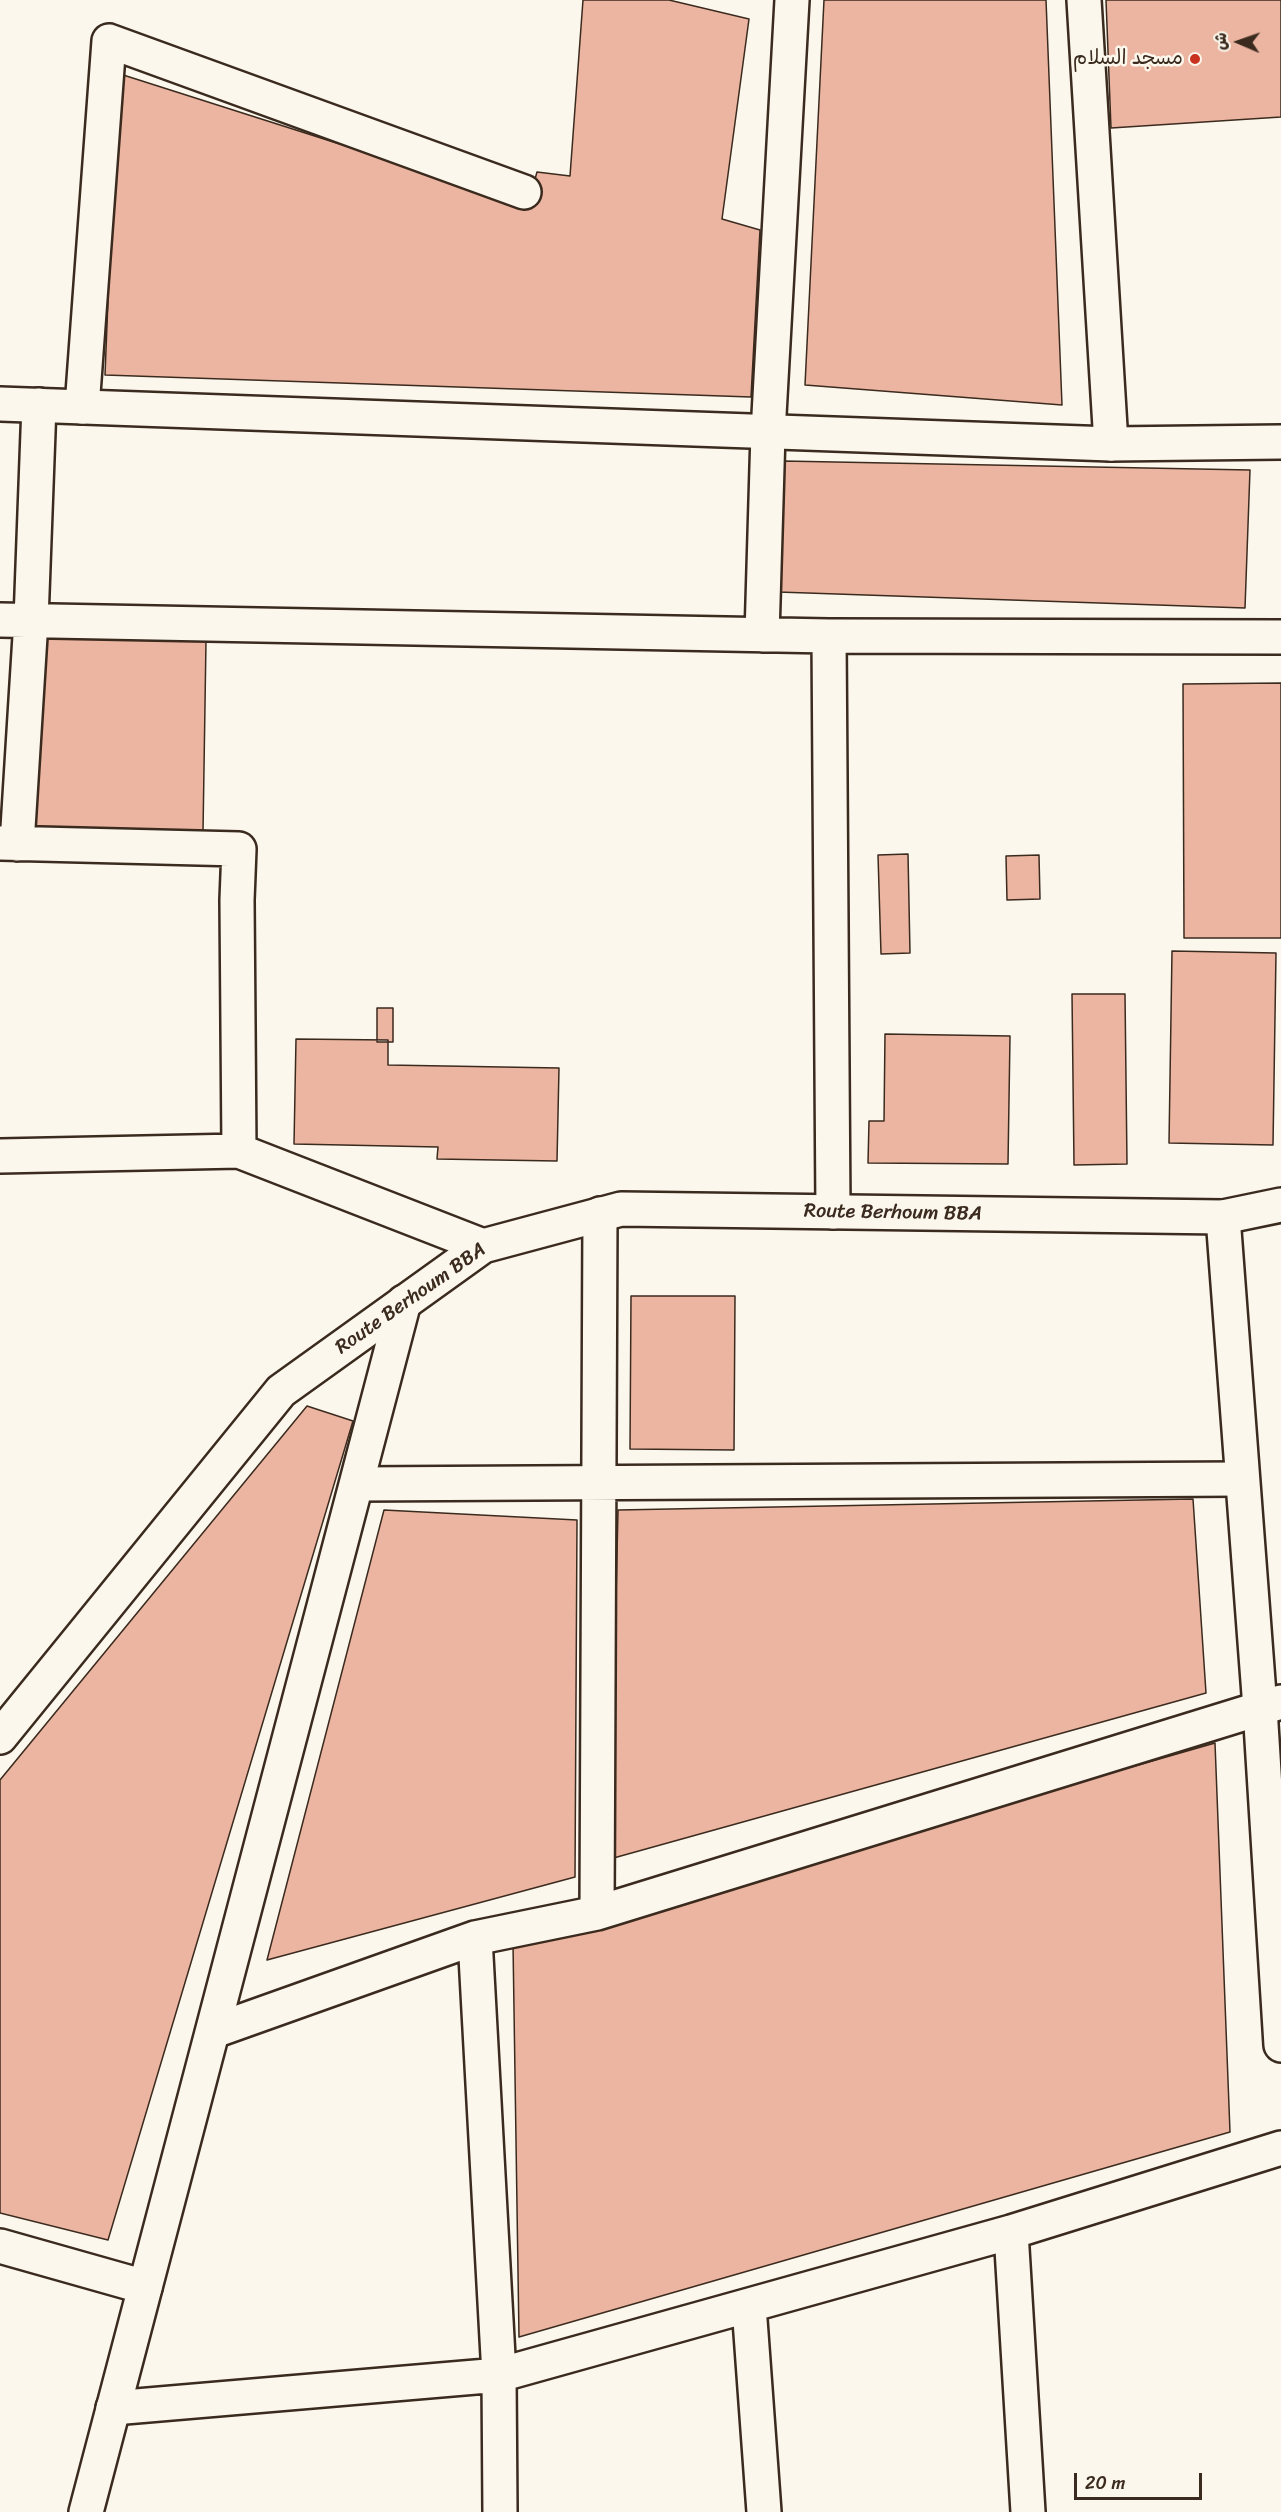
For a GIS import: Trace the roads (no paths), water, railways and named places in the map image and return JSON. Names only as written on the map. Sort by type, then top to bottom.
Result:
[{"type":"street","points":[[1084,0],[1111,444]]},
{"type":"street","points":[[762,635],[768,433],[788,1]]},
{"type":"street","points":[[82,407],[109,41],[524,192]]},
{"type":"street","points":[[0,404],[1111,444],[1281,442]]},
{"type":"street","points":[[39,405],[16,620],[8,844],[239,849],[237,900],[239,1151]]},
{"type":"street","points":[[16,620],[829,636],[1281,637]]},
{"type":"street","points":[[829,636],[833,1212]]},
{"type":"street","points":[[0,1156],[239,1151],[483,1246]]},
{"type":"street","name":"Route Berhoum BBA","points":[[0,1737],[281,1391],[483,1246],[621,1209],[1223,1217],[1281,1205]]},
{"type":"street","points":[[597,1913],[600,1214]]},
{"type":"street","points":[[1223,1217],[1241,1479],[1270,1705],[1281,2044]]},
{"type":"street","points":[[86,2512],[405,1302]]},
{"type":"street","points":[[357,1484],[1241,1479]]},
{"type":"street","points":[[214,2031],[475,1938],[597,1913],[1270,1705]]},
{"type":"street","points":[[475,1938],[499,2375],[500,2512]]},
{"type":"street","points":[[113,2408],[499,2375],[1011,2232],[1281,2148]]},
{"type":"street","points":[[1011,2232],[1028,2512]]},
{"type":"street","points":[[0,2246],[145,2287]]},
{"type":"street","points":[[749,2306],[764,2512]]},
{"type":"place","name":"مسجد السلام","points":[[1195,59]]}]
